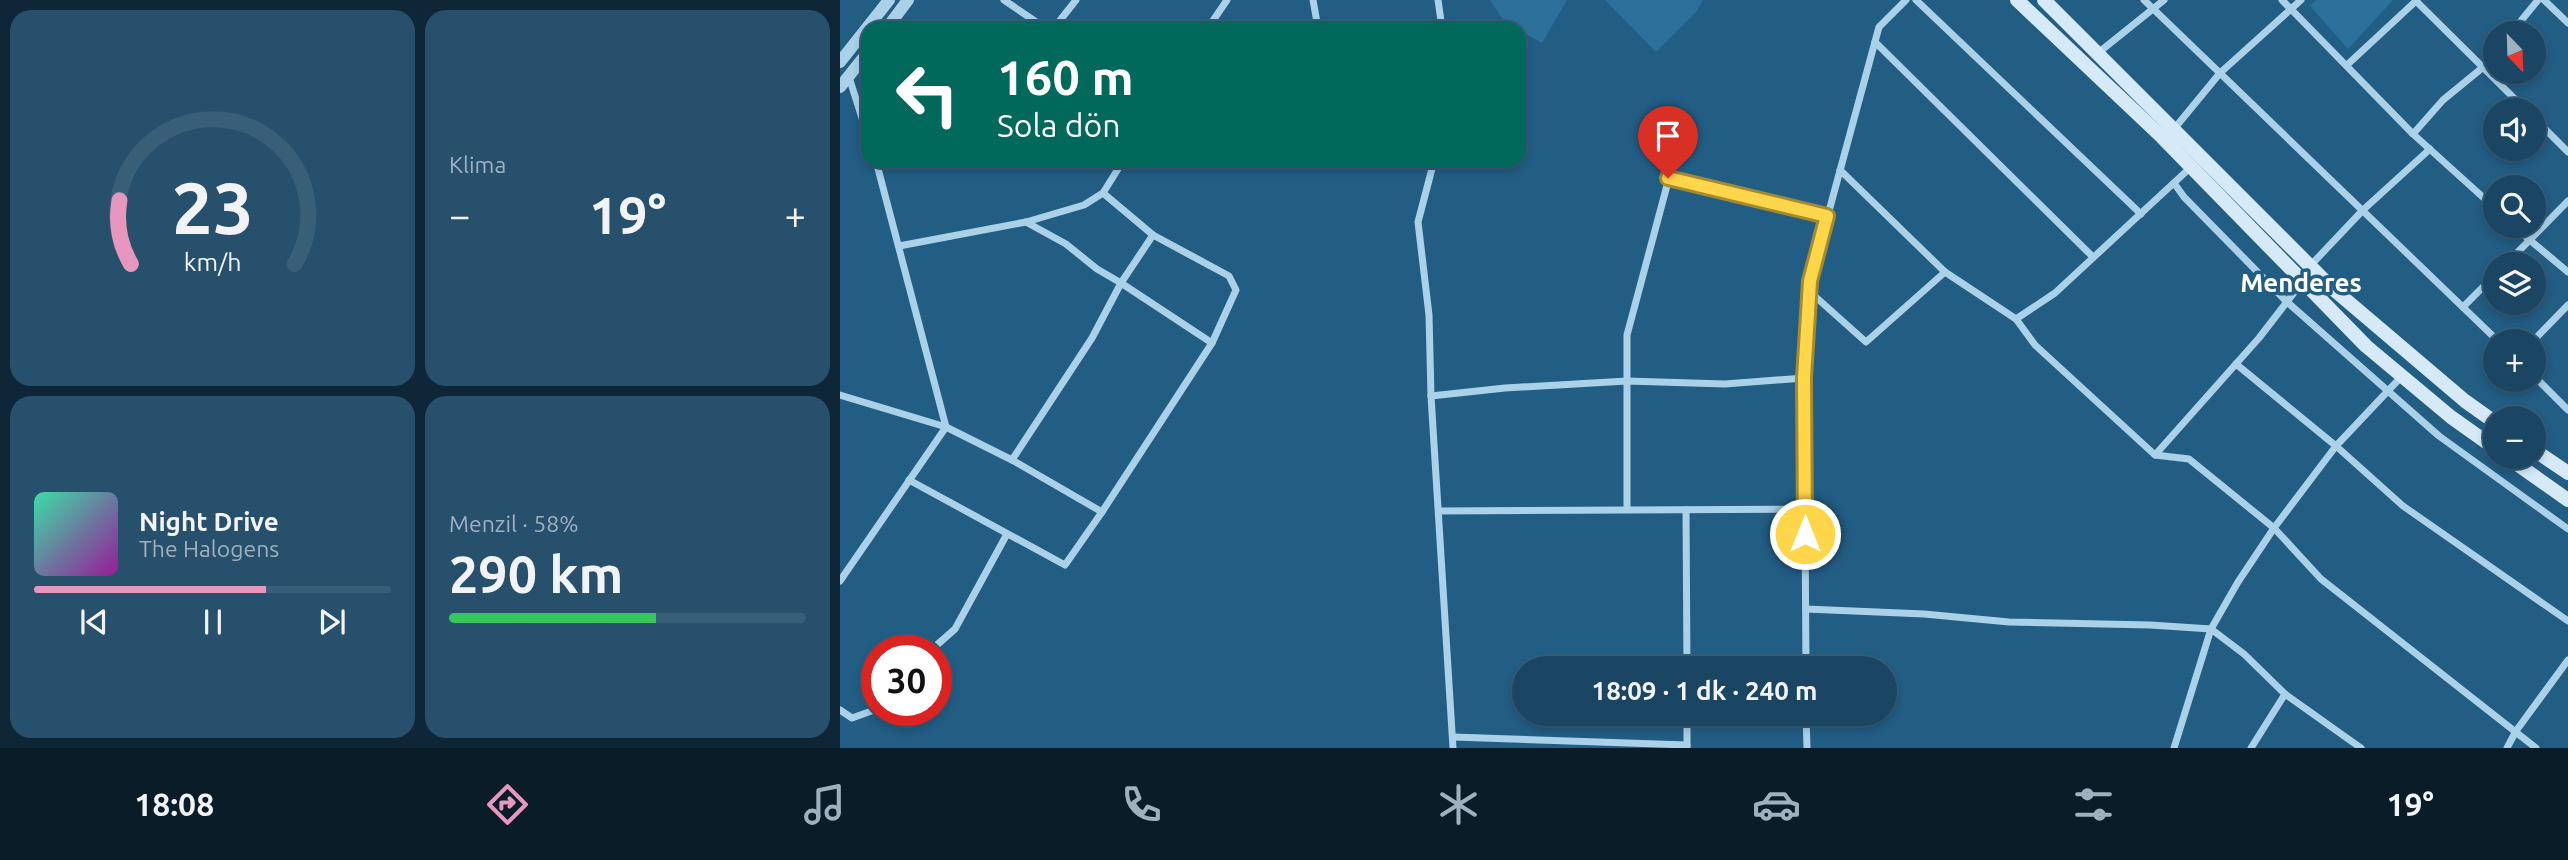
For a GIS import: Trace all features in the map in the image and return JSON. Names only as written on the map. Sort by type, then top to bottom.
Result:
[{"type":"main road","points":[[2017,0],[2191,167],[2366,346],[2451,418],[2483,440]]},
{"type":"main road","points":[[2044,0],[2332,288],[2483,414]]},
{"type":"main road","points":[[2546,458],[2568,473]]},
{"type":"main road","points":[[2524,469],[2568,500]]},
{"type":"street","points":[[872,21],[889,0]]},
{"type":"street","points":[[892,21],[908,0]]},
{"type":"street","points":[[1004,0],[1035,21]]},
{"type":"street","points":[[1060,21],[1076,0]]},
{"type":"street","points":[[1213,21],[1227,0]]},
{"type":"street","points":[[1313,0],[1317,21]]},
{"type":"street","points":[[1438,0],[1441,21]]},
{"type":"street","points":[[1916,0],[2141,214]]},
{"type":"street","points":[[2144,0],[2486,329]]},
{"type":"street","points":[[2098,53],[2164,0]]},
{"type":"street","points":[[2282,0],[2413,134],[2483,197]]},
{"type":"street","points":[[2174,129],[2220,73],[2301,0]]},
{"type":"street","points":[[2521,21],[2538,0]]},
{"type":"street","points":[[2544,0],[2568,23]]},
{"type":"street","points":[[2347,65],[2416,1],[2514,98]]},
{"type":"street","points":[[1806,656],[1804,378],[1810,281],[1879,27],[1901,2]]},
{"type":"street","points":[[840,60],[861,34]]},
{"type":"street","points":[[1875,42],[2093,257]]},
{"type":"street","points":[[840,87],[861,61]]},
{"type":"street","points":[[2413,134],[2444,100],[2482,67]]},
{"type":"street","points":[[849,76],[861,115]]},
{"type":"street","points":[[2546,130],[2568,152]]},
{"type":"street","points":[[2310,267],[2363,210],[2430,149]]},
{"type":"street","points":[[2016,319],[2055,293],[2191,167]]},
{"type":"street","points":[[840,581],[946,427],[878,168]]},
{"type":"street","points":[[899,246],[1026,222],[1084,205],[1103,193],[1119,168]]},
{"type":"street","points":[[1432,168],[1418,222],[1429,315],[1431,396],[1453,748]]},
{"type":"street","points":[[1840,170],[1945,272],[2016,319],[2035,345],[2155,455],[2189,458],[2274,528],[2321,579],[2536,748]]},
{"type":"street","points":[[1627,509],[1628,335],[1668,178],[1827,216]]},
{"type":"street","points":[[2174,183],[2184,197],[2287,302],[2438,436],[2568,529]]},
{"type":"street","points":[[909,480],[1065,565],[1102,512],[1212,343],[1236,290],[1229,276],[1153,235],[1103,193]]},
{"type":"street","points":[[2517,252],[2568,201]]},
{"type":"street","points":[[1026,222],[1066,244],[1097,269],[1212,343]]},
{"type":"street","points":[[1012,460],[1092,338],[1121,283],[1153,235]]},
{"type":"street","points":[[2527,238],[2568,272]]},
{"type":"street","points":[[1809,291],[1866,342],[1945,272]]},
{"type":"street","points":[[2155,455],[2236,364],[2303,281]]},
{"type":"street","points":[[2463,307],[2483,287]]},
{"type":"street","points":[[2545,329],[2568,305]]},
{"type":"street","points":[[2236,364],[2336,446],[2403,506],[2568,621]]},
{"type":"street","points":[[2174,748],[2211,629],[2238,582],[2274,528],[2336,446],[2402,376]]},
{"type":"street","points":[[1431,396],[1505,388],[1627,381],[1725,384],[1804,378]]},
{"type":"street","points":[[2546,388],[2568,410]]},
{"type":"street","points":[[840,395],[946,427],[1012,460],[1102,512]]},
{"type":"street","points":[[1439,511],[1805,509]]},
{"type":"street","points":[[1686,510],[1687,656]]},
{"type":"street","points":[[948,635],[955,629],[1007,534]]},
{"type":"street","points":[[1806,609],[1924,614],[2009,622],[2211,629],[2244,654],[2285,694],[2361,748]]},
{"type":"street","points":[[2507,748],[2515,731],[2568,660]]},
{"type":"street","points":[[2251,748],[2285,694]]},
{"type":"street","points":[[840,710],[852,718],[861,715]]},
{"type":"street","points":[[1453,737],[1687,747],[1687,726]]},
{"type":"street","points":[[1806,726],[1807,748]]},
{"type":"shaded area","points":[[1490,0],[1567,0],[1542,43],[1526,34],[1526,21],[1504,21]]},
{"type":"shaded area","points":[[1605,0],[1703,0],[1696,12],[1656,52]]},
{"type":"shaded area","points":[[2316,0],[2393,0],[2348,49],[2310,6]]},
{"type":"district","name":"Menderes","points":[[2301,282]]},
{"type":"route","points":[[1668,178],[1827,216],[1810,281],[1804,378],[1805,534]]}]
